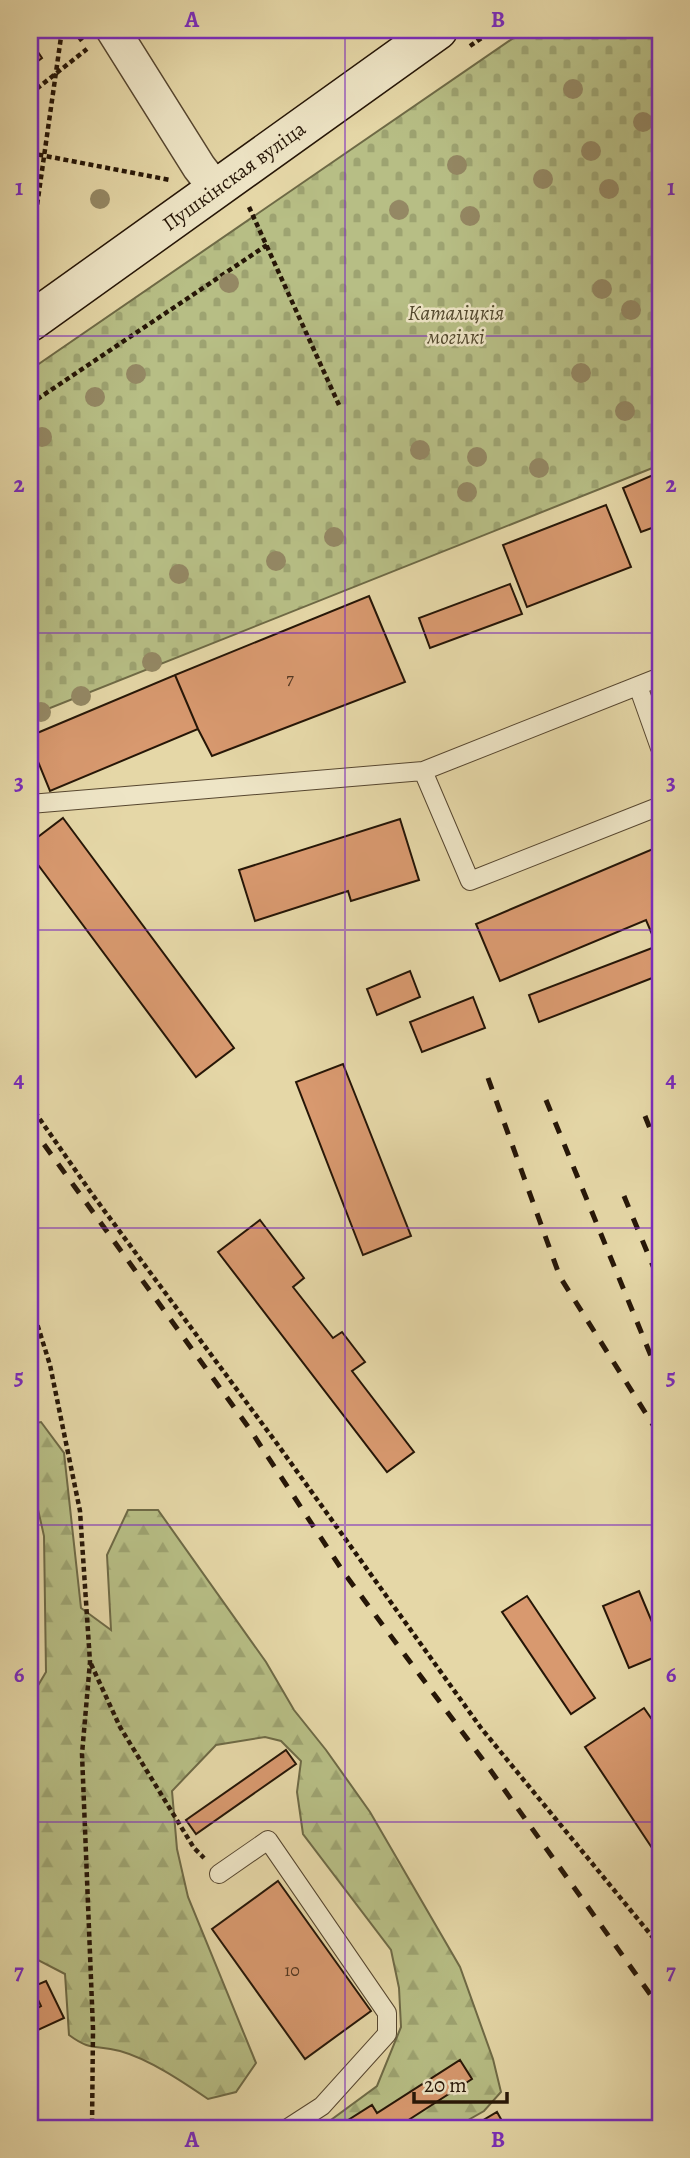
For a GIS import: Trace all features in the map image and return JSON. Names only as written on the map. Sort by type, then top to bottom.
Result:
[{"type":"main road","name":"Пушкінская вуліца","points":[[30,323],[438,30]]},
{"type":"street","points":[[113,30],[215,192]]},
{"type":"lane","points":[[30,804],[423,771],[660,677]]},
{"type":"lane","points":[[638,686],[660,748]]},
{"type":"lane","points":[[423,771],[470,881],[660,806]]},
{"type":"lane","points":[[219,1874],[268,1840],[387,2013],[387,2034],[322,2106],[288,2128]]},
{"type":"path","points":[[30,255],[62,30]]},
{"type":"path","points":[[30,94],[88,49],[74,30]]},
{"type":"path","points":[[30,153],[215,192],[267,245],[339,405]]},
{"type":"path","points":[[30,404],[267,245]]},
{"type":"path","points":[[30,1105],[481,1728],[660,1946]]},
{"type":"path","points":[[30,1301],[50,1365],[80,1511],[90,1662],[82,1754],[93,2029],[92,2128]]},
{"type":"path","points":[[90,1662],[120,1727],[194,1848],[219,1874]]},
{"type":"green space","name":"Каталіцкія могілкі","points":[[525,30],[660,30],[660,465],[30,716],[30,370]]},
{"type":"green space","points":[[41,1422],[64,1453],[81,1608],[111,1630],[107,1555],[128,1510],[158,1510],[266,1662],[294,1710],[370,1812],[460,1967],[493,2059],[501,2092],[484,2111],[454,2128],[320,2128],[377,2086],[401,2027],[399,1988],[391,1950],[303,1834],[297,1792],[301,1761],[281,1741],[265,1737],[216,1745],[172,1791],[177,1849],[188,1897],[256,2063],[236,2092],[208,2099],[142,2059],[112,2049],[89,2046],[69,2035],[65,1974],[30,1956],[30,1699],[46,1672],[44,1536],[30,1474],[30,1424]]},
{"type":"building","points":[[30,30],[45,30],[30,40]]},
{"type":"building","points":[[30,40],[42,58],[30,67]]},
{"type":"building","points":[[660,472],[660,525],[641,532],[623,488]]},
{"type":"building","points":[[606,505],[631,567],[527,607],[503,545]]},
{"type":"building","points":[[510,584],[522,614],[430,648],[419,618]]},
{"type":"building","points":[[369,596],[405,682],[212,756],[175,675]]},
{"type":"building","points":[[175,675],[198,729],[50,791],[30,736]]},
{"type":"building","points":[[63,818],[234,1048],[196,1077],[30,854],[30,843]]},
{"type":"building","points":[[400,819],[419,880],[351,901],[348,891],[255,921],[239,870]]},
{"type":"building","points":[[660,846],[660,945],[657,946],[646,920],[500,981],[476,924]]},
{"type":"building","points":[[660,945],[660,975],[539,1022],[529,995]]},
{"type":"building","points":[[410,971],[420,997],[377,1015],[367,989]]},
{"type":"building","points":[[473,997],[485,1028],[422,1052],[410,1022]]},
{"type":"building","points":[[343,1064],[411,1236],[363,1255],[296,1082]]},
{"type":"building","points":[[260,1220],[304,1278],[293,1287],[333,1338],[342,1332],[365,1362],[352,1371],[414,1452],[387,1472],[218,1252]]},
{"type":"building","points":[[639,1591],[660,1641],[660,1655],[629,1668],[603,1606]]},
{"type":"building","points":[[527,1596],[595,1698],[571,1714],[502,1612]]},
{"type":"building","points":[[644,1708],[660,1731],[660,1860],[585,1747]]},
{"type":"building","points":[[286,1750],[296,1764],[196,1834],[186,1820]]},
{"type":"building","points":[[278,1881],[371,2011],[305,2059],[212,1929]]},
{"type":"building","points":[[46,1981],[64,2018],[38,2030],[30,2012],[41,2006],[32,1987]]},
{"type":"building","points":[[460,2060],[472,2079],[396,2128],[349,2128],[345,2122],[372,2105],[377,2113]]},
{"type":"building","points":[[497,2112],[506,2128],[470,2128]]},
{"type":"railway","points":[[488,1078],[560,1277],[660,1436]]},
{"type":"railway","points":[[546,1100],[660,1378]]},
{"type":"railway","points":[[645,1116],[660,1154]]},
{"type":"railway","points":[[30,1125],[249,1428],[344,1573],[486,1764],[660,2008]]},
{"type":"railway","points":[[624,1196],[660,1283]]}]
